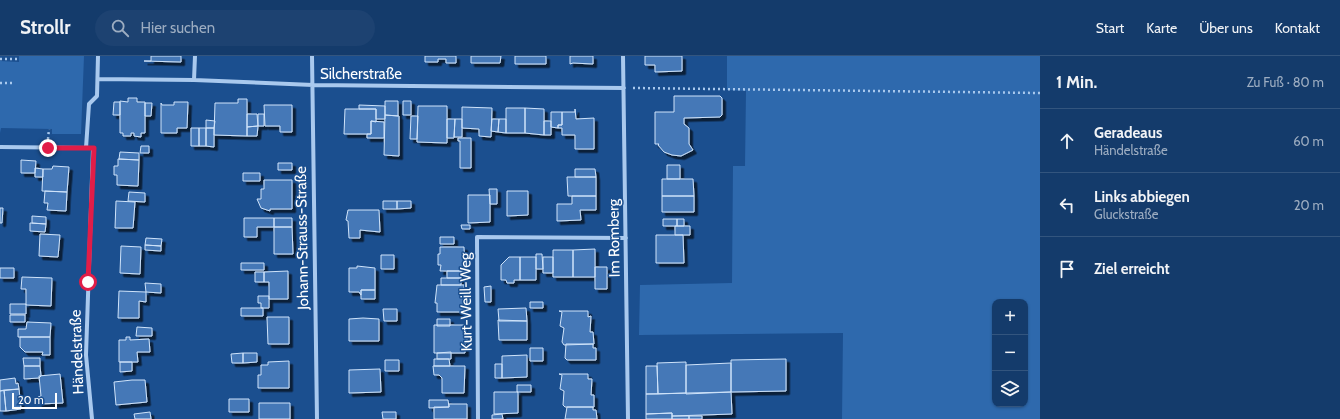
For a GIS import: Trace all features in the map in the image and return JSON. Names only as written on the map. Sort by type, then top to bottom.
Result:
[{"type":"street","points":[[0,148],[86,148],[89,104],[97,96],[98,56]]},
{"type":"street","points":[[194,80],[195,56]]},
{"type":"street","name":"Johann-Strauss-Straße","points":[[312,56],[317,419]]},
{"type":"street","name":"Im Romberg","points":[[623,56],[628,419]]},
{"type":"street","name":"Silcherstraße","points":[[98,79],[194,80],[313,85],[624,88]]},
{"type":"street","name":"Händelstraße","points":[[86,148],[94,148],[86,355],[92,419]]},
{"type":"street","name":"Kurt-Weill-Weg","points":[[478,419],[477,237],[626,238]]},
{"type":"path","points":[[0,59],[17,59],[17,56]]},
{"type":"path","points":[[0,83],[14,83]]},
{"type":"path","points":[[624,88],[1040,93]]},
{"type":"shaded area","points":[[19,56],[84,56],[81,134],[52,134],[52,129],[1,128],[0,133],[0,61],[19,62]]},
{"type":"shaded area","points":[[727,56],[1040,56],[1040,419],[842,419],[843,333],[639,335],[640,285],[732,283],[733,166],[745,166],[746,91],[727,90]]},
{"type":"building","points":[[151,56],[181,56],[181,62],[144,61],[151,61]]},
{"type":"building","points":[[425,56],[456,56],[456,63],[446,63],[446,59],[438,59],[438,62],[425,62]]},
{"type":"building","points":[[471,56],[501,56],[500,63],[471,63]]},
{"type":"building","points":[[515,56],[546,56],[546,64],[515,64]]},
{"type":"building","points":[[570,56],[593,56],[593,64],[570,64]]},
{"type":"building","points":[[645,56],[682,56],[682,71],[655,72],[655,65],[645,65]]},
{"type":"building","points":[[674,96],[720,96],[722,98],[722,115],[720,117],[684,118],[684,124],[689,128],[689,144],[693,150],[681,156],[664,152],[658,145],[659,144],[655,144],[655,112],[674,112]]},
{"type":"building","points":[[128,98],[137,98],[137,102],[145,102],[145,133],[141,133],[141,137],[134,136],[134,133],[131,133],[131,136],[123,136],[123,133],[120,133],[120,101],[128,102]]},
{"type":"building","points":[[238,99],[247,99],[247,136],[214,135],[215,103],[238,103]]},
{"type":"building","points":[[385,101],[398,101],[398,116],[385,115]]},
{"type":"building","points":[[403,101],[411,101],[411,115],[403,115]]},
{"type":"building","points":[[114,102],[120,102],[120,115],[113,115]]},
{"type":"building","points":[[174,102],[188,102],[187,128],[177,128],[177,133],[161,133],[161,103],[162,105],[174,105]]},
{"type":"building","points":[[145,103],[152,103],[151,116],[145,116]]},
{"type":"building","points":[[264,105],[292,105],[292,132],[280,132],[280,126],[265,126]]},
{"type":"building","points":[[359,105],[385,106],[385,119],[376,119],[376,109],[359,109]]},
{"type":"building","points":[[418,106],[447,106],[447,143],[417,142]]},
{"type":"building","points":[[462,107],[492,108],[491,137],[479,136],[479,129],[462,128]]},
{"type":"building","points":[[506,108],[525,108],[525,133],[506,133]]},
{"type":"building","points":[[525,108],[544,109],[544,135],[525,133]]},
{"type":"building","points":[[345,109],[376,109],[376,122],[371,121],[371,134],[344,134]]},
{"type":"building","points":[[575,109],[576,119],[594,118],[594,149],[575,149],[575,135],[562,135],[562,128],[558,128],[558,125],[562,125],[562,112],[575,112]]},
{"type":"building","points":[[551,112],[562,112],[562,125],[558,125],[558,128],[551,127]]},
{"type":"building","points":[[247,114],[257,114],[258,126],[247,127]]},
{"type":"building","points":[[258,114],[264,114],[264,126],[258,126]]},
{"type":"building","points":[[385,115],[399,116],[399,156],[384,155]]},
{"type":"building","points":[[411,116],[418,116],[417,139],[410,139]]},
{"type":"building","points":[[447,119],[455,119],[454,138],[447,138]]},
{"type":"building","points":[[455,119],[462,119],[462,137],[454,137]]},
{"type":"building","points":[[492,119],[499,119],[498,132],[491,131]]},
{"type":"building","points":[[499,119],[506,119],[506,133],[498,132]]},
{"type":"building","points":[[206,120],[215,121],[214,128],[206,128]]},
{"type":"building","points":[[371,121],[384,122],[384,138],[367,138],[367,134],[371,134]]},
{"type":"building","points":[[544,121],[551,121],[551,135],[544,135]]},
{"type":"building","points":[[258,126],[257,136],[247,136],[247,127]]},
{"type":"building","points":[[191,128],[199,128],[199,146],[191,146]]},
{"type":"building","points":[[199,128],[206,128],[206,146],[199,146]]},
{"type":"building","points":[[206,128],[214,128],[214,147],[206,146]]},
{"type":"building","points":[[458,138],[471,138],[471,168],[460,168],[460,141],[458,141]]},
{"type":"building","points":[[141,146],[149,146],[149,153],[140,153]]},
{"type":"building","points":[[120,152],[139,153],[139,160],[119,159]]},
{"type":"building","points":[[118,159],[139,160],[138,186],[117,185],[117,175],[114,175],[114,166],[118,166]]},
{"type":"building","points":[[21,160],[36,161],[35,173],[21,173]]},
{"type":"building","points":[[278,163],[292,163],[292,170],[278,170]]},
{"type":"building","points":[[667,165],[680,165],[680,179],[667,179]]},
{"type":"building","points":[[53,166],[69,167],[67,192],[42,191],[43,169],[52,169]]},
{"type":"building","points":[[35,168],[43,169],[43,177],[35,177]]},
{"type":"building","points":[[575,169],[595,169],[596,177],[575,177]]},
{"type":"building","points":[[243,173],[260,173],[260,181],[243,181]]},
{"type":"building","points":[[567,177],[596,177],[596,196],[568,196]]},
{"type":"building","points":[[662,179],[693,179],[694,196],[662,196]]},
{"type":"building","points":[[264,180],[292,180],[292,209],[270,209],[270,211],[261,208],[257,199],[261,199],[261,189],[264,189]]},
{"type":"building","points":[[489,189],[497,189],[497,204],[490,204]]},
{"type":"building","points":[[45,191],[67,192],[66,211],[47,210],[48,203],[44,203]]},
{"type":"building","points":[[507,191],[528,191],[528,215],[507,216]]},
{"type":"building","points":[[129,192],[145,193],[145,202],[128,201]]},
{"type":"building","points":[[468,195],[490,195],[490,222],[468,223]]},
{"type":"building","points":[[572,196],[596,196],[596,210],[580,210],[581,220],[557,221],[557,204],[572,204]]},
{"type":"building","points":[[662,196],[694,196],[694,212],[662,212]]},
{"type":"building","points":[[116,201],[135,202],[133,228],[115,228]]},
{"type":"building","points":[[383,201],[397,201],[397,209],[383,209]]},
{"type":"building","points":[[397,201],[411,201],[411,208],[397,209]]},
{"type":"building","points":[[0,208],[3,208],[2,223],[0,223]]},
{"type":"building","points":[[348,210],[379,210],[380,232],[360,230],[360,238],[349,238],[348,221],[346,220]]},
{"type":"building","points":[[32,216],[46,217],[46,224],[32,223]]},
{"type":"building","points":[[244,218],[274,218],[274,227],[257,227],[257,237],[244,237]]},
{"type":"building","points":[[274,218],[292,218],[292,227],[274,227]]},
{"type":"building","points":[[663,219],[677,219],[677,226],[663,226]]},
{"type":"building","points":[[677,219],[684,219],[684,226],[677,226]]},
{"type":"building","points":[[30,223],[46,224],[45,232],[30,231]]},
{"type":"building","points":[[461,225],[470,225],[470,229],[462,229]]},
{"type":"building","points":[[675,226],[690,226],[690,235],[675,235]]},
{"type":"building","points":[[274,227],[292,227],[293,254],[274,254]]},
{"type":"building","points":[[40,234],[60,235],[58,257],[39,256]]},
{"type":"building","points":[[656,235],[683,235],[684,263],[656,263]]},
{"type":"building","points":[[440,237],[454,237],[454,244],[440,244]]},
{"type":"building","points":[[146,238],[162,239],[161,246],[145,245]]},
{"type":"building","points":[[145,245],[161,246],[161,251],[145,250]]},
{"type":"building","points":[[121,246],[141,247],[140,274],[120,273]]},
{"type":"building","points":[[440,247],[464,247],[465,271],[440,271],[441,265],[438,265],[438,254],[440,254]]},
{"type":"building","points":[[595,249],[595,277],[573,277],[573,250]]},
{"type":"building","points":[[553,250],[573,250],[573,277],[553,277]]},
{"type":"building","points":[[536,254],[542,254],[543,269],[536,269]]},
{"type":"building","points":[[381,255],[394,255],[394,269],[381,269]]},
{"type":"building","points":[[509,257],[520,257],[520,280],[514,280],[514,283],[507,283],[506,280],[501,280],[501,265]]},
{"type":"building","points":[[520,257],[536,257],[536,280],[520,280]]},
{"type":"building","points":[[543,257],[553,257],[553,273],[543,273]]},
{"type":"building","points":[[241,263],[264,263],[264,270],[241,270]]},
{"type":"building","points":[[357,266],[375,268],[375,290],[361,290],[361,295],[359,292],[349,292],[349,268],[357,268]]},
{"type":"building","points":[[595,267],[607,267],[607,289],[595,289]]},
{"type":"building","points":[[0,268],[14,268],[14,278],[0,278]]},
{"type":"building","points":[[288,271],[288,299],[269,299],[269,282],[264,282],[264,272]]},
{"type":"building","points":[[447,271],[461,271],[461,278],[447,278]]},
{"type":"building","points":[[255,272],[264,272],[264,282],[255,282]]},
{"type":"building","points":[[22,277],[52,278],[51,306],[26,305],[26,289],[21,289]]},
{"type":"building","points":[[441,278],[461,278],[461,285],[441,285]]},
{"type":"building","points":[[145,283],[161,284],[161,293],[146,292]]},
{"type":"building","points":[[437,285],[464,285],[464,294],[467,293],[464,312],[437,312],[437,303],[435,303]]},
{"type":"building","points":[[491,286],[491,302],[485,302],[484,287]]},
{"type":"building","points":[[361,290],[375,290],[375,299],[361,299]]},
{"type":"building","points":[[119,291],[146,292],[146,302],[139,301],[139,318],[118,318]]},
{"type":"building","points":[[258,296],[269,296],[269,308],[261,308],[261,303],[258,303]]},
{"type":"building","points":[[530,302],[543,302],[543,308],[530,308]]},
{"type":"building","points":[[10,304],[26,304],[26,314],[10,314]]},
{"type":"building","points":[[241,308],[263,308],[263,316],[241,316]]},
{"type":"building","points":[[526,308],[527,321],[499,321],[498,309]]},
{"type":"building","points":[[383,309],[397,309],[397,321],[384,321]]},
{"type":"building","points":[[559,311],[588,311],[588,317],[591,316],[590,332],[593,332],[594,344],[564,345],[562,342],[564,328],[560,326],[562,312]]},
{"type":"building","points":[[10,315],[25,315],[25,322],[10,322]]},
{"type":"building","points":[[267,317],[289,317],[289,344],[268,344]]},
{"type":"building","points":[[349,319],[379,319],[379,341],[349,341]]},
{"type":"building","points":[[437,319],[450,319],[450,326],[437,326]]},
{"type":"building","points":[[498,320],[527,321],[527,340],[499,340]]},
{"type":"building","points":[[27,322],[51,323],[50,337],[18,337],[18,329],[26,329]]},
{"type":"building","points":[[434,325],[464,325],[464,336],[467,335],[467,343],[465,342],[465,353],[434,353]]},
{"type":"building","points":[[137,327],[152,328],[152,336],[136,336]]},
{"type":"building","points":[[20,337],[50,337],[50,355],[42,355],[43,352],[25,352],[20,347]]},
{"type":"building","points":[[126,337],[130,337],[130,340],[149,339],[150,352],[137,352],[138,362],[119,362],[119,340],[126,340]]},
{"type":"building","points":[[566,344],[593,344],[593,348],[596,348],[596,360],[567,360],[565,358]]},
{"type":"building","points":[[530,348],[543,348],[543,361],[530,361]]},
{"type":"building","points":[[451,352],[451,359],[437,359],[437,353]]},
{"type":"building","points":[[243,353],[257,353],[257,362],[243,363]]},
{"type":"building","points":[[243,353],[243,363],[232,363],[231,354]]},
{"type":"building","points":[[527,355],[527,377],[502,378],[502,356]]},
{"type":"building","points":[[23,358],[40,358],[40,366],[24,366]]},
{"type":"building","points":[[434,359],[449,359],[450,366],[434,366]]},
{"type":"building","points":[[786,359],[786,391],[731,392],[731,360]]},
{"type":"building","points":[[385,360],[399,360],[399,371],[385,371]]},
{"type":"building","points":[[289,361],[289,388],[258,388],[258,375],[261,375],[261,365],[268,365],[268,362]]},
{"type":"building","points":[[120,362],[132,362],[132,371],[120,372]]},
{"type":"building","points":[[686,362],[686,393],[658,394],[657,363]]},
{"type":"building","points":[[731,363],[731,392],[686,394],[686,365]]},
{"type":"building","points":[[495,364],[502,364],[502,378],[495,378]]},
{"type":"building","points":[[24,366],[40,366],[41,376],[39,378],[24,379]]},
{"type":"building","points":[[433,366],[465,366],[464,393],[442,393],[442,378],[439,375],[434,375]]},
{"type":"building","points":[[646,366],[657,366],[658,394],[646,394]]},
{"type":"building","points":[[380,369],[381,392],[349,393],[349,370]]},
{"type":"building","points":[[60,374],[63,403],[39,404],[38,397],[41,396],[39,376]]},
{"type":"building","points":[[559,374],[588,374],[588,379],[592,379],[591,395],[594,395],[594,407],[565,407],[563,405],[564,391],[560,389],[562,375]]},
{"type":"building","points":[[15,378],[19,389],[0,391],[0,380]]},
{"type":"building","points":[[145,380],[147,402],[116,405],[114,382]]},
{"type":"building","points":[[517,385],[531,385],[531,392],[517,392]]},
{"type":"building","points":[[19,389],[21,409],[6,411],[4,390]]},
{"type":"building","points":[[4,390],[6,411],[0,411],[0,391]]},
{"type":"building","points":[[494,392],[518,392],[518,413],[494,414]]},
{"type":"building","points":[[731,392],[732,414],[672,416],[672,413],[646,414],[646,394]]},
{"type":"building","points":[[229,399],[249,399],[249,412],[229,412]]},
{"type":"building","points":[[429,400],[448,400],[449,407],[429,408]]},
{"type":"building","points":[[259,403],[290,403],[290,419],[259,419]]},
{"type":"building","points":[[449,404],[467,404],[467,419],[434,419],[434,407],[449,407]]},
{"type":"building","points":[[567,407],[593,407],[593,410],[596,410],[597,419],[565,419]]},
{"type":"building","points":[[150,412],[151,419],[135,419],[134,414]]},
{"type":"building","points":[[382,412],[396,412],[396,419],[383,419]]},
{"type":"building","points":[[672,413],[672,419],[646,419],[646,414]]},
{"type":"building","points":[[502,414],[503,419],[492,419],[492,415]]},
{"type":"building","points":[[672,416],[689,416],[689,419],[672,419]]},
{"type":"building","points":[[689,416],[702,416],[702,419],[689,419]]},
{"type":"route","points":[[48,148],[94,148],[88,282]]}]
